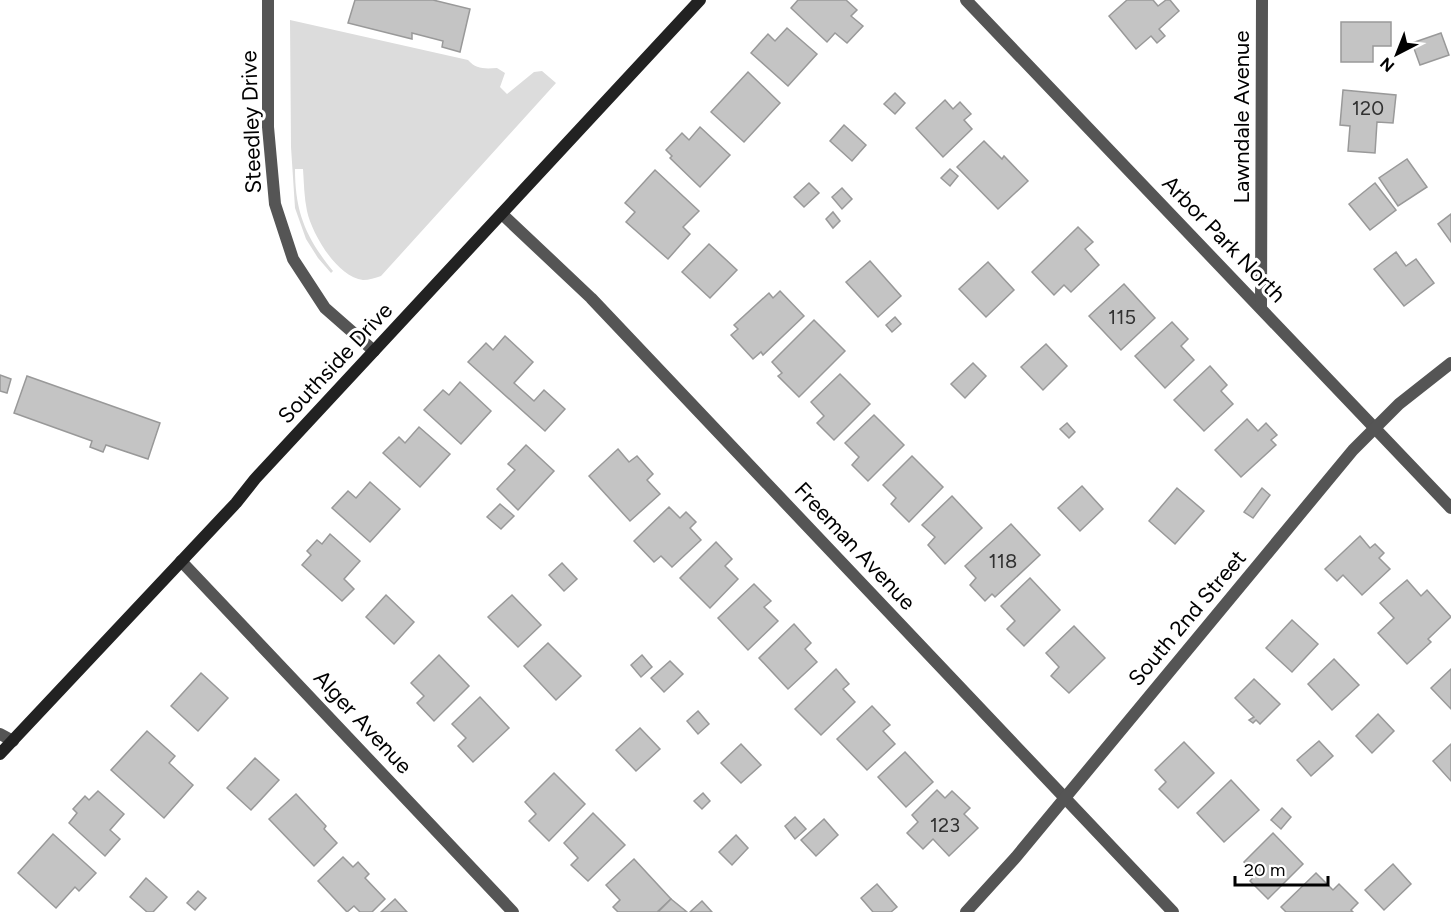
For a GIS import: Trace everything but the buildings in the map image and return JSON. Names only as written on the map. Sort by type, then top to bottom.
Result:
[{"type":"main road","name":"Southside Drive","points":[[0,754],[182,561],[700,0]]},
{"type":"street","name":"Steedley Drive","points":[[268,0],[268,127],[275,204],[293,259],[325,308],[374,351]]},
{"type":"street","name":"Arbor Park North","points":[[966,0],[1451,508]]},
{"type":"street","name":"Lawndale Avenue","points":[[1261,307],[1262,0]]},
{"type":"street","name":"Freeman Avenue","points":[[502,214],[591,298],[1173,912]]},
{"type":"street","name":"South 2nd Street","points":[[966,912],[1016,857],[1338,469],[1400,404],[1451,363]]},
{"type":"street","name":"Alger Avenue","points":[[182,561],[513,912]]},
{"type":"street","points":[[0,734],[13,741]]},
{"type":"shaded area","points":[[290,20],[468,60],[481,68],[497,68],[505,73],[500,87],[507,94],[534,72],[542,71],[556,83],[379,277],[363,280],[353,277],[335,263],[327,253],[314,231],[307,211],[303,169],[295,169],[297,198],[304,224],[309,236],[333,271],[331,273],[306,239],[295,208],[291,147]]}]
